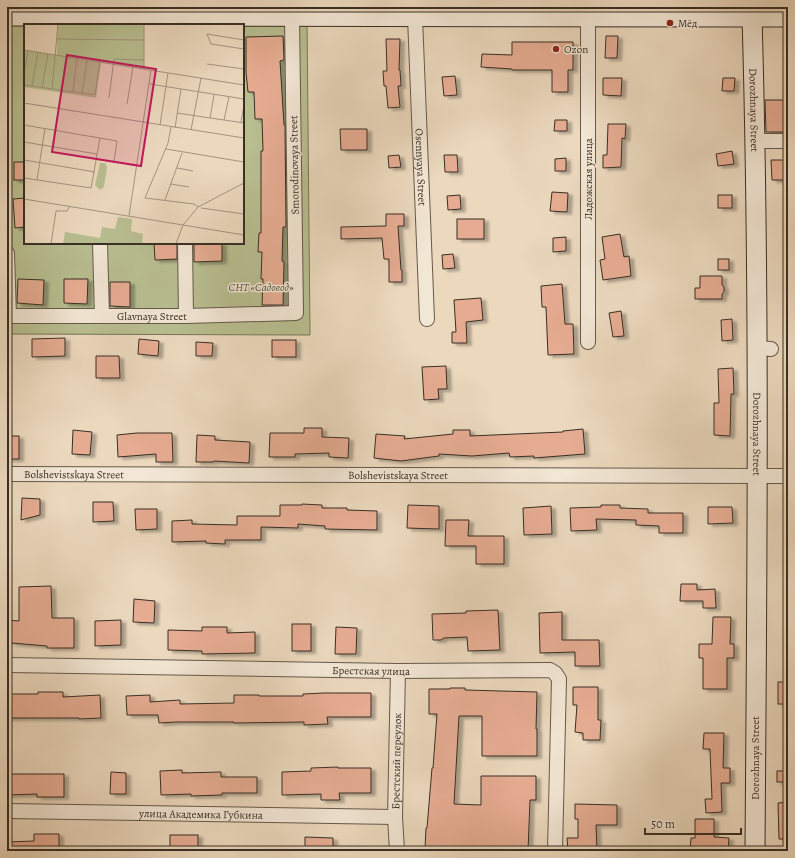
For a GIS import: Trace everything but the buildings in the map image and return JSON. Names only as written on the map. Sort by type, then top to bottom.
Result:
[{"type":"street","points":[[7,16],[96,20],[182,21],[418,12],[588,16],[683,12],[788,17]]},
{"type":"street","name":"Osennyaya Street","points":[[418,12],[428,319]]},
{"type":"street","name":"Ладожская улица","points":[[588,16],[588,342]]},
{"type":"street","name":"Dorozhnaya Street","points":[[752,16],[764,348],[757,476],[755,851]]},
{"type":"street","name":"Smorodinovaya Street","points":[[292,17],[296,313]]},
{"type":"street","points":[[756,141],[788,141]]},
{"type":"street","points":[[100,244],[102,316]]},
{"type":"street","points":[[185,244],[186,316]]},
{"type":"street","points":[[7,253],[8,316]]},
{"type":"street","name":"Glavnaya Street","points":[[8,316],[186,316],[296,313]]},
{"type":"street","name":"Bolshevistskaya Street","points":[[7,474],[788,476]]},
{"type":"street","name":"Брестская улица","points":[[7,665],[398,671],[550,670],[559,678],[555,851]]},
{"type":"street","name":"Брестский переулок","points":[[397,851],[395,817],[398,671]]},
{"type":"street","name":"улица Академика Губкина","points":[[7,811],[395,817]]},
{"type":"green space","name":"СНТ «Садовод»","points":[[7,7],[683,7],[684,16],[307,17],[310,335],[7,334]]},
{"type":"place","name":"Мёд","points":[[670,23]]},
{"type":"place","name":"Ozon","points":[[556,49]]}]
